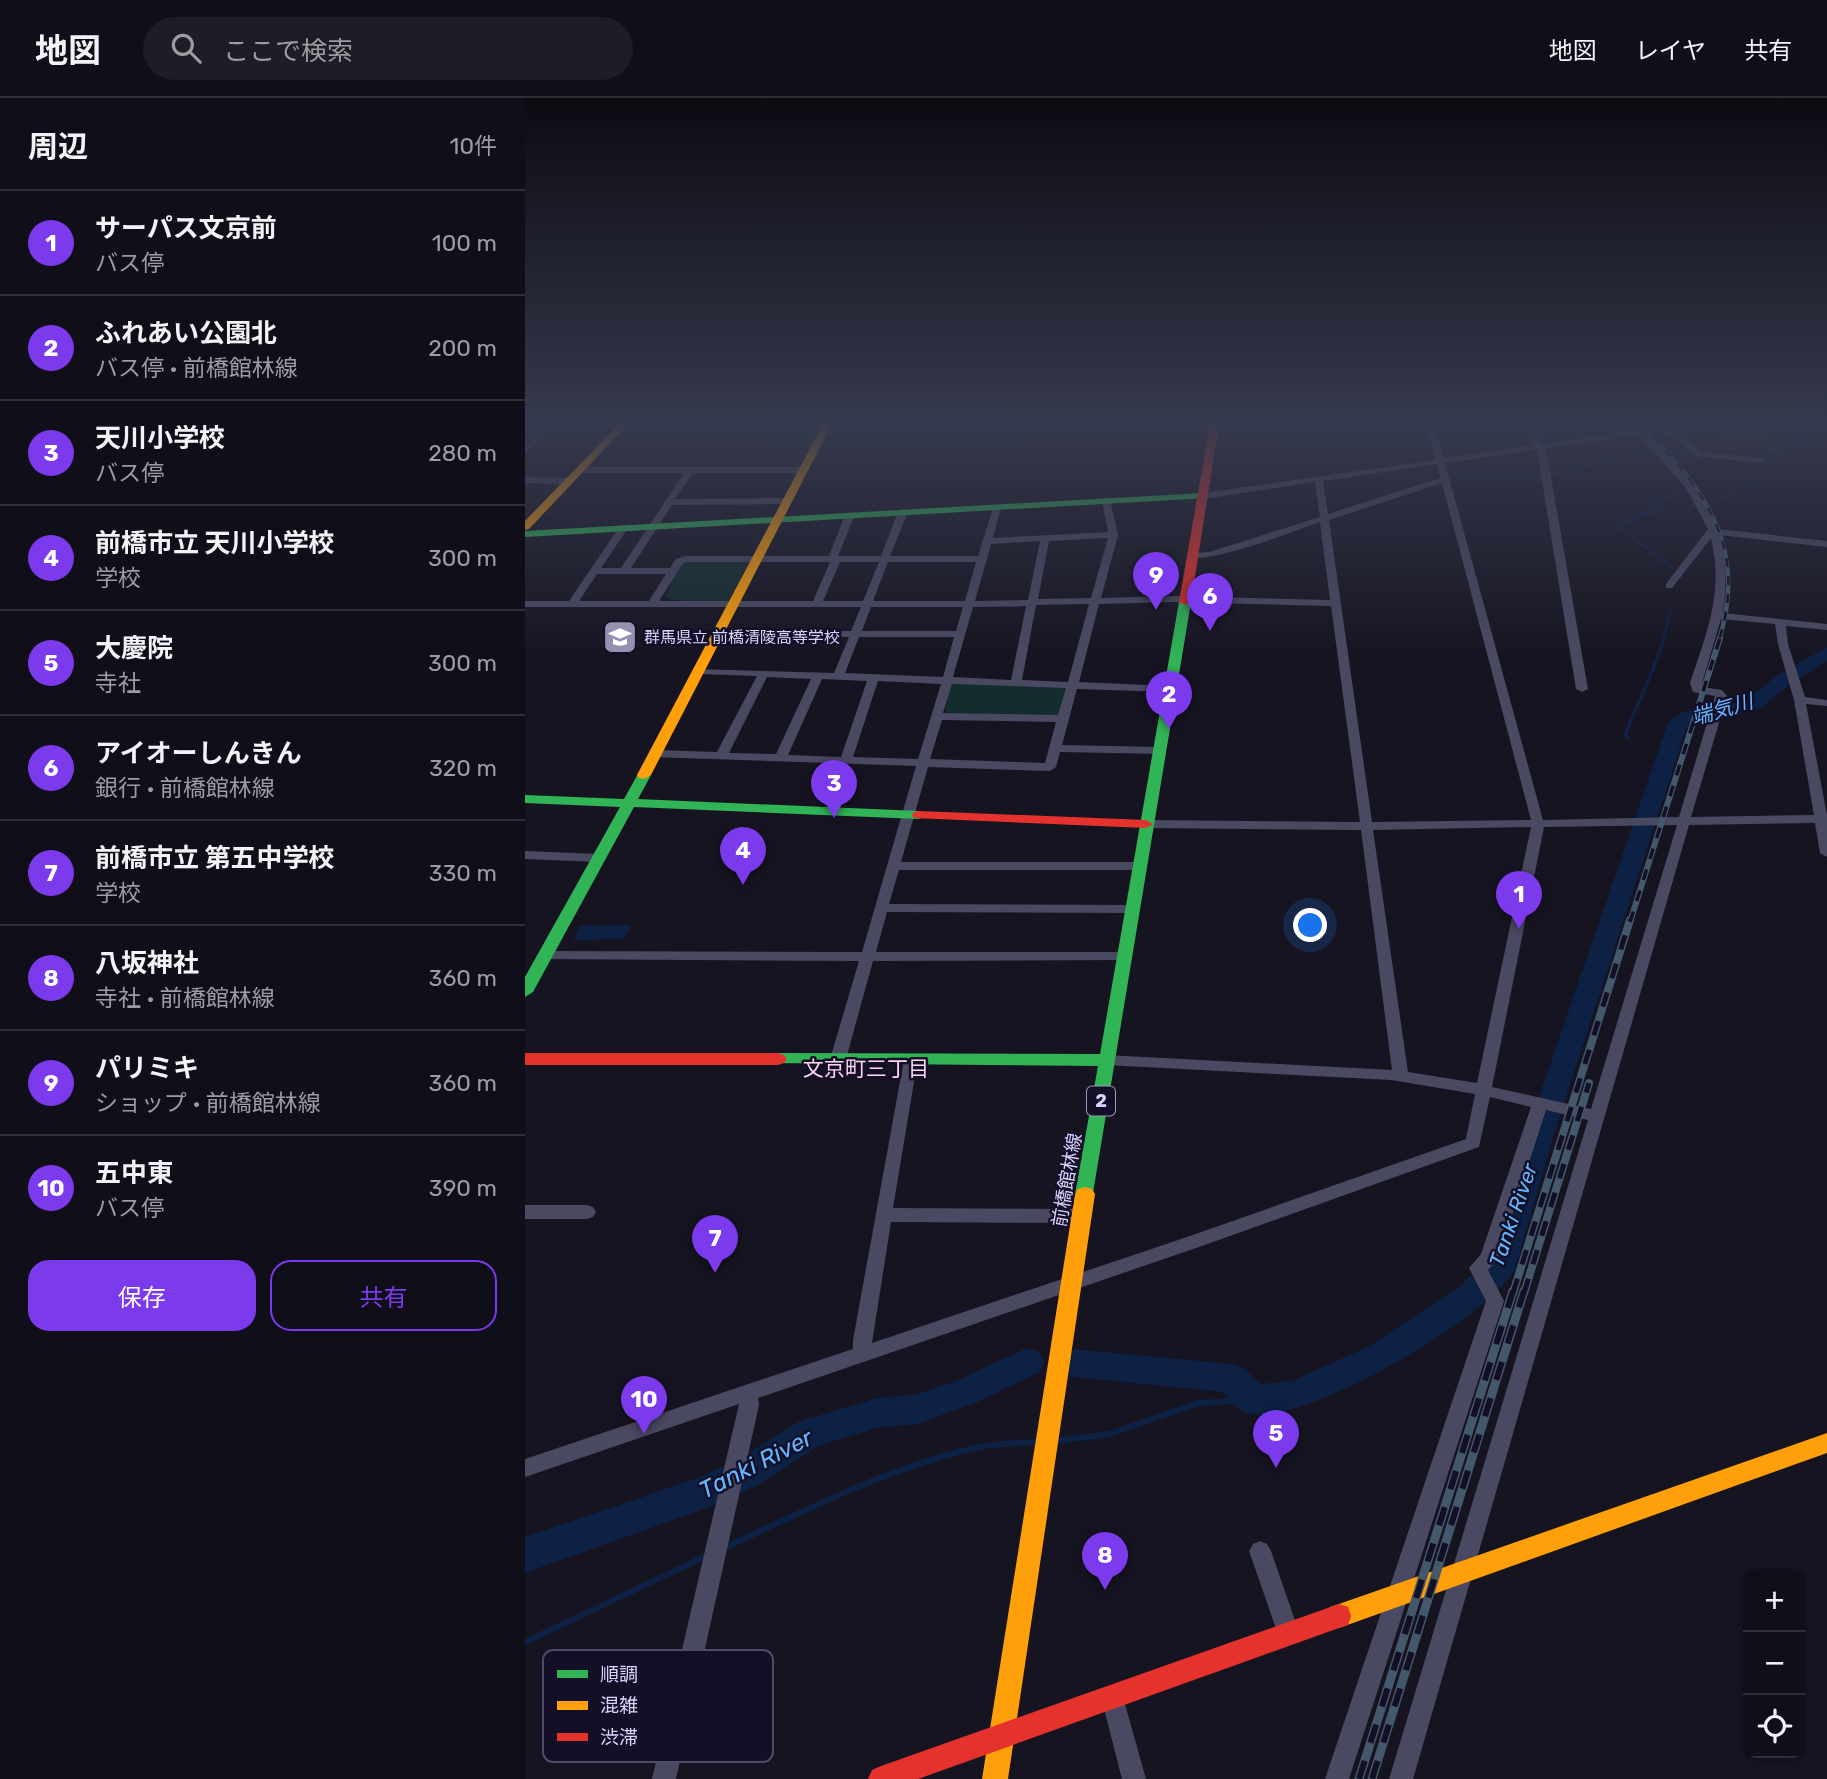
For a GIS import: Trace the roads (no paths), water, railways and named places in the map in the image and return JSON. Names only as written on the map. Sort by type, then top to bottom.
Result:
[{"type":"street","points":[[525,527],[549,502]]},
{"type":"street","points":[[624,571],[669,502]]},
{"type":"street","points":[[525,992],[789,502]]},
{"type":"street","points":[[525,534],[1068,502]]},
{"type":"street","points":[[655,754],[1046,769],[1051,766],[1113,535],[1106,502]]},
{"type":"street","name":"前橋館林線","points":[[995,1779],[1106,1060],[1202,502]]},
{"type":"street","points":[[1322,502],[1401,1076]]},
{"type":"street","points":[[1193,556],[1210,555],[1375,502]]},
{"type":"street","points":[[525,1468],[1473,1143],[1538,824],[1449,502]]},
{"type":"street","points":[[1550,502],[1582,689]]},
{"type":"street","points":[[1401,1779],[1465,1571],[1522,1362],[1721,696],[1718,692],[1697,690],[1696,683],[1717,615],[1722,581],[1722,561],[1714,531],[1700,502]]},
{"type":"street","points":[[838,1059],[997,507]]},
{"type":"street","points":[[839,675],[903,512]]},
{"type":"street","points":[[817,604],[835,559],[835,549],[850,515]]},
{"type":"street","points":[[572,604],[624,528]]},
{"type":"street","points":[[1669,586],[1709,532],[1827,544]]},
{"type":"street","points":[[988,541],[1113,535]]},
{"type":"street","points":[[1016,682],[1045,538]]},
{"type":"street","points":[[651,604],[682,559],[983,559]]},
{"type":"street","points":[[595,571],[672,571]]},
{"type":"street","points":[[525,604],[970,604],[1185,599],[1335,603]]},
{"type":"street","points":[[1717,615],[1827,627]]},
{"type":"street","points":[[1780,622],[1783,645],[1800,700],[1824,819],[1827,853]]},
{"type":"street","points":[[719,634],[961,634]]},
{"type":"street","points":[[699,671],[1170,689]]},
{"type":"street","points":[[720,757],[764,673]]},
{"type":"street","points":[[781,759],[818,675]]},
{"type":"street","points":[[846,760],[874,677]]},
{"type":"street","points":[[1800,700],[1827,703]]},
{"type":"street","points":[[938,716],[1063,719]]},
{"type":"street","points":[[1056,748],[1159,751]]},
{"type":"street","points":[[525,799],[1146,824],[1367,826],[1824,819]]},
{"type":"street","points":[[525,855],[599,858]]},
{"type":"street","points":[[893,866],[1139,866]]},
{"type":"street","points":[[880,908],[1132,909]]},
{"type":"street","points":[[545,956],[1124,957]]},
{"type":"street","points":[[863,1352],[862,1340],[910,1058]]},
{"type":"street","points":[[525,1059],[1106,1060],[1401,1076],[1483,1090],[1597,1116]]},
{"type":"street","points":[[1337,1779],[1496,1301],[1478,1268],[1489,1258],[1543,1103]]},
{"type":"street","points":[[527,1216],[587,1212]]},
{"type":"street","points":[[883,1215],[1083,1216]]},
{"type":"street","points":[[693,1650],[749,1405],[748,1392]]},
{"type":"street","points":[[881,1779],[1001,1738],[1288,1632],[1653,1507],[1827,1443]]},
{"type":"street","points":[[1260,1551],[1288,1632]]},
{"type":"street","points":[[1112,1697],[1134,1779]]},
{"type":"water","points":[[631,925],[624,939],[574,940],[580,926]]},
{"type":"waterway","points":[[1650,502],[1645,504],[1659,509],[1617,525],[1675,570]]},
{"type":"waterway","points":[[1663,640],[1671,611]]},
{"type":"waterway","points":[[1628,738],[1625,735],[1664,638]]},
{"type":"waterway","name":"Tanki River","points":[[1073,1363],[1232,1378],[1253,1400],[1295,1395],[1380,1357],[1470,1296],[1499,1269],[1540,1134],[1678,723],[1689,716],[1727,712],[1755,703],[1783,680],[1827,653]]},
{"type":"waterway","name":"Tanki River","points":[[525,1555],[699,1494],[747,1473],[810,1433],[877,1413],[918,1409],[970,1390],[1027,1362]]},
{"type":"waterway","points":[[1057,1441],[1109,1434],[1199,1403],[1253,1400]]},
{"type":"waterway","points":[[724,1548],[849,1491],[913,1466],[979,1447],[1038,1442]]},
{"type":"waterway","points":[[525,1642],[706,1556]]},
{"type":"railway","points":[[1705,502],[1724,547],[1728,575],[1727,606],[1719,640]]},
{"type":"railway","points":[[1630,922],[1720,638]]},
{"type":"railway","points":[[1513,1293],[1630,920]]},
{"type":"railway","points":[[1524,1293],[1589,1083]]},
{"type":"railway","points":[[1359,1779],[1513,1291]]},
{"type":"railway","points":[[1372,1779],[1524,1291]]},
{"type":"place","name":"パリミキ","points":[[1156,610]]},
{"type":"place","name":"アイオーしんきん","points":[[1210,631]]},
{"type":"place","name":"群馬県立 前橋清陵高等学校","points":[[620,637]]},
{"type":"place","name":"ふれあい公園北","points":[[1169,729]]},
{"type":"place","name":"天川小学校","points":[[834,818]]},
{"type":"place","name":"前橋市立 天川小学校","points":[[743,885]]},
{"type":"place","name":"サーパス文京前","points":[[1519,929]]},
{"type":"place","name":"前橋市立 第五中学校","points":[[715,1273]]},
{"type":"place","name":"五中東","points":[[644,1434]]},
{"type":"place","name":"大慶院","points":[[1276,1468]]},
{"type":"place","name":"八坂神社","points":[[1105,1590]]},
{"type":"district","name":"文京町三丁目","points":[[866,1068]]},
{"type":"water label","name":"端気川","points":[[1722,709]]}]
